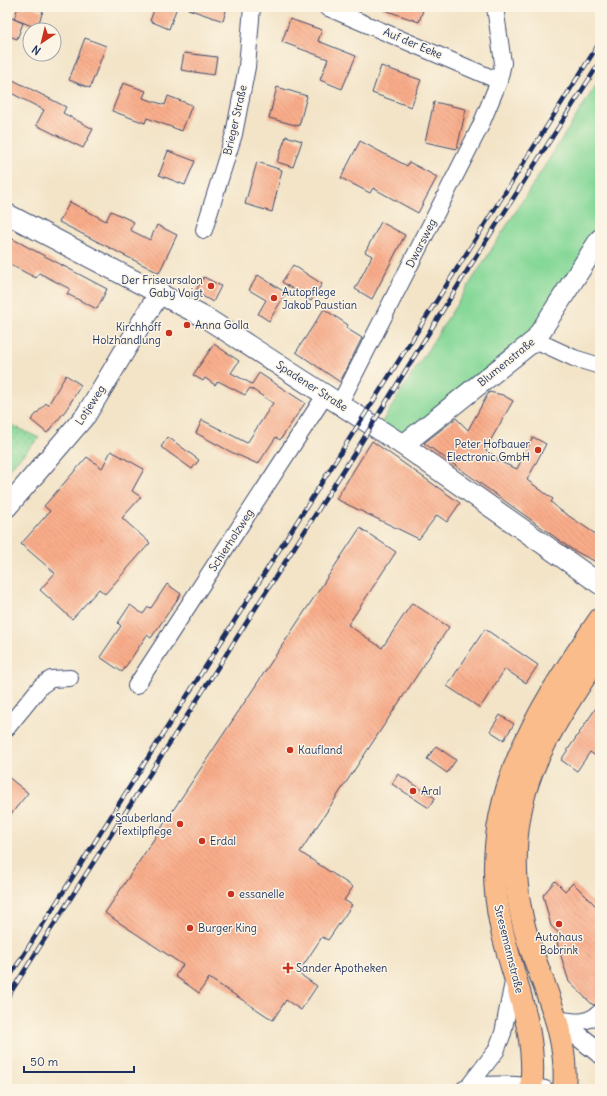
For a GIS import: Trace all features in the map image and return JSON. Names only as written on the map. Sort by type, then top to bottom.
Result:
[{"type":"main road","name":"Stresemannstraße","points":[[536,1088],[532,1047],[515,971],[497,905],[495,876],[497,838],[502,804],[512,770],[528,736],[569,663],[600,619]]},
{"type":"main road","name":"Stresemannstraße","points":[[564,1089],[566,1074],[557,1019],[523,923],[518,900],[516,877],[518,835],[521,807],[532,772],[567,704],[600,654]]},
{"type":"street","name":"Brieger Straße","points":[[204,230],[234,134],[247,67],[252,7]]},
{"type":"street","name":"Auf der Eeke","points":[[326,7],[499,80]]},
{"type":"street","name":"Dwarsweg","points":[[333,399],[480,127],[499,80],[503,63],[495,7]]},
{"type":"street","name":"Spadener Straße","points":[[7,214],[160,292],[206,318],[403,445],[600,584]]},
{"type":"street","name":"Blumenstraße","points":[[403,445],[535,340],[600,239]]},
{"type":"street","name":"Lotjeweg","points":[[7,507],[86,415],[160,292]]},
{"type":"street","points":[[535,340],[574,358],[600,366]]},
{"type":"street","name":"Schierholzweg","points":[[136,686],[333,399]]},
{"type":"street","points":[[7,728],[41,686],[52,679],[70,678]]},
{"type":"street","points":[[466,1088],[496,1051],[504,1033],[515,971]]},
{"type":"street","points":[[557,1019],[578,1022],[593,1019],[600,1012]]},
{"type":"street","points":[[557,1019],[600,1053]]},
{"type":"street","points":[[466,1088],[500,1085],[536,1088]]},
{"type":"green space","points":[[600,79],[600,229],[533,337],[400,443],[378,428]]},
{"type":"green space","points":[[7,423],[39,438],[7,471]]},
{"type":"building","points":[[18,7],[33,7],[43,11],[39,22],[22,22],[14,19]]},
{"type":"building","points":[[155,7],[177,7],[169,29],[150,21]]},
{"type":"building","points":[[188,7],[227,7],[223,21],[188,9]]},
{"type":"building","points":[[382,7],[424,7],[419,22],[382,9]]},
{"type":"building","points":[[7,16],[22,23],[17,39],[7,35]]},
{"type":"building","points":[[290,19],[322,30],[318,41],[356,56],[342,89],[320,80],[328,59],[282,42]]},
{"type":"building","points":[[85,38],[106,46],[90,88],[69,80]]},
{"type":"building","points":[[184,53],[217,57],[214,75],[181,70]]},
{"type":"building","points":[[381,66],[421,80],[411,107],[372,93]]},
{"type":"building","points":[[7,77],[66,107],[63,113],[93,129],[83,148],[36,125],[44,110],[7,91]]},
{"type":"building","points":[[123,83],[146,91],[143,98],[165,105],[168,96],[192,105],[182,131],[147,118],[145,123],[112,111]]},
{"type":"building","points":[[277,87],[307,96],[299,126],[269,118]]},
{"type":"building","points":[[434,102],[466,109],[457,149],[425,142]]},
{"type":"building","points":[[286,136],[302,141],[293,167],[277,162]]},
{"type":"building","points":[[360,141],[407,166],[409,162],[437,177],[418,213],[373,188],[370,193],[341,178]]},
{"type":"building","points":[[168,151],[195,161],[185,185],[159,175]]},
{"type":"building","points":[[257,162],[282,170],[272,212],[245,204]]},
{"type":"building","points":[[70,202],[106,221],[111,211],[134,222],[130,230],[150,240],[157,225],[177,235],[159,273],[59,222]]},
{"type":"building","points":[[381,222],[405,235],[372,299],[355,289],[372,256],[365,252]]},
{"type":"building","points":[[7,236],[107,289],[97,309],[67,294],[70,289],[39,273],[36,278],[7,263]]},
{"type":"building","points":[[293,265],[322,284],[311,301],[282,282]]},
{"type":"building","points":[[258,275],[286,293],[269,321],[258,314],[266,300],[249,290]]},
{"type":"building","points":[[204,277],[221,286],[213,302],[195,292]]},
{"type":"building","points":[[324,309],[348,325],[346,328],[362,338],[340,382],[296,352]]},
{"type":"building","points":[[214,344],[239,361],[231,373],[252,384],[259,373],[305,403],[280,440],[276,437],[258,464],[231,452],[196,433],[202,420],[247,443],[273,403],[250,388],[245,395],[218,381],[215,385],[205,378],[203,381],[193,375]]},
{"type":"building","points":[[66,375],[81,385],[66,410],[47,433],[31,420],[46,403],[48,405]]},
{"type":"building","points":[[489,392],[503,395],[513,401],[485,450],[497,457],[496,460],[517,469],[533,437],[546,444],[527,480],[553,499],[551,502],[560,510],[600,537],[600,564],[573,550],[424,443],[456,418],[468,430]]},
{"type":"building","points":[[168,437],[199,460],[192,469],[161,447]]},
{"type":"building","points":[[372,441],[460,503],[447,522],[437,515],[419,539],[336,499]]},
{"type":"building","points":[[111,451],[144,469],[132,491],[141,497],[122,518],[150,543],[105,594],[99,589],[72,619],[40,590],[55,573],[21,544],[50,511],[44,506],[87,457],[102,468]]},
{"type":"building","name":"Kaufland","points":[[360,528],[396,552],[348,625],[382,648],[412,603],[449,627],[300,852],[353,887],[344,900],[352,905],[328,940],[322,937],[298,973],[317,986],[301,1010],[286,1000],[273,1020],[209,978],[199,993],[175,976],[183,965],[105,913]]},
{"type":"building","points":[[167,584],[181,594],[151,638],[147,635],[122,672],[100,657],[121,626],[118,623],[130,605],[143,614],[148,607],[151,608]]},
{"type":"building","points":[[485,629],[538,665],[526,683],[505,669],[480,708],[447,686]]},
{"type":"building","points":[[600,702],[600,759],[590,752],[577,771],[561,760]]},
{"type":"building","points":[[500,715],[514,724],[504,740],[490,731]]},
{"type":"building","name":"Aral","points":[[436,746],[456,760],[447,773],[427,759]]},
{"type":"building","name":"Aral","points":[[398,774],[435,798],[429,808],[392,784]]},
{"type":"building","points":[[7,776],[28,793],[7,819]]},
{"type":"building","points":[[555,881],[565,891],[573,883],[600,910],[600,1003],[593,1005],[569,982],[557,943],[563,937],[551,926],[543,895]]},
{"type":"railway","points":[[7,981],[600,42]]},
{"type":"railway","points":[[7,998],[359,446],[467,271],[600,62]]},
{"type":"place","name":"Der Friseursalon Gaby Voigt","points":[[211,286]]},
{"type":"place","name":"Autopflege Jakob Paustian","points":[[274,298]]},
{"type":"place","name":"Anna Golla","points":[[187,325]]},
{"type":"place","name":"Kirchhoff Holzhandlung","points":[[169,333]]},
{"type":"place","name":"Peter Hofbauer Electronic GmbH","points":[[538,450]]},
{"type":"place","name":"Kaufland","points":[[290,750]]},
{"type":"place","name":"Aral","points":[[413,791]]},
{"type":"place","name":"Sauberland Textilpflege","points":[[180,824]]},
{"type":"place","name":"Erdal","points":[[202,841]]},
{"type":"place","name":"essanelle","points":[[231,894]]},
{"type":"place","name":"Autohaus Bobrink","points":[[559,924]]},
{"type":"place","name":"Burger King","points":[[190,928]]},
{"type":"place","name":"Sander Apotheken","points":[[288,968]]}]
